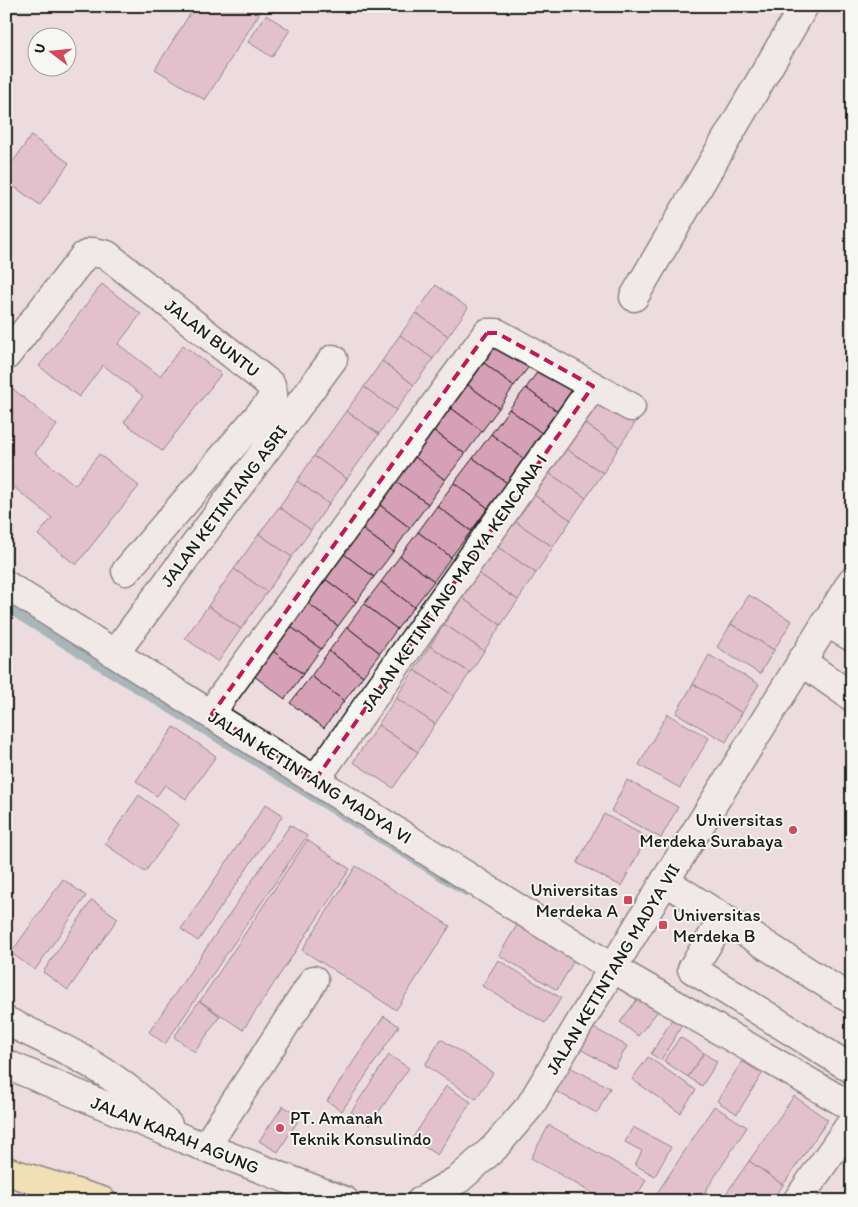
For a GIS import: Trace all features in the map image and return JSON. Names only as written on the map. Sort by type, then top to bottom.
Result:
[{"type":"highway","points":[[6,1171],[102,1201]]},
{"type":"street","points":[[634,297],[804,6]]},
{"type":"street","name":"JALAN BUNTU","points":[[6,356],[84,256],[99,252],[107,255],[270,385],[273,393],[270,402],[126,570]]},
{"type":"street","points":[[212,714],[221,698],[487,333],[497,333],[631,406]]},
{"type":"street","name":"JALAN KETINTANG ASRI","points":[[114,653],[333,360]]},
{"type":"street","name":"JALAN KETINTANG MADYA KENCANA I","points":[[315,780],[593,386]]},
{"type":"street","name":"JALAN KETINTANG MADYA VII","points":[[421,1201],[459,1179],[500,1141],[530,1106],[613,971],[665,881],[852,580]]},
{"type":"street","name":"JALAN KETINTANG MADYA VI","points":[[6,585],[850,1120]]},
{"type":"street","points":[[826,622],[852,636]]},
{"type":"street","points":[[801,661],[852,698]]},
{"type":"street","points":[[665,881],[852,1000]]},
{"type":"street","points":[[723,919],[692,969],[852,1069]]},
{"type":"street","points":[[6,1021],[78,1056],[128,1089],[194,1143],[314,980]]},
{"type":"street","name":"JALAN KARAH AGUNG","points":[[6,1064],[194,1143],[344,1201]]},
{"type":"street","points":[[797,1201],[850,1120]]},
{"type":"highlighted area","points":[[487,333],[497,333],[593,386],[315,780],[212,714]]},
{"type":"building","points":[[195,6],[264,6],[205,100],[155,69]]},
{"type":"building","points":[[266,15],[290,30],[272,57],[248,42]]},
{"type":"building","points":[[31,136],[69,163],[40,205],[6,181],[6,172]]},
{"type":"building","points":[[102,284],[141,314],[118,344],[160,376],[183,345],[221,374],[162,451],[124,422],[143,396],[103,365],[79,397],[39,366]]},
{"type":"building","points":[[436,285],[468,308],[448,336],[416,313]]},
{"type":"building","points":[[416,313],[448,336],[433,359],[400,335]]},
{"type":"building","points":[[400,335],[433,359],[414,385],[382,361]]},
{"type":"building","points":[[497,338],[531,364],[514,386],[480,360]]},
{"type":"building","points":[[480,360],[514,386],[499,408],[464,382]]},
{"type":"building","points":[[382,361],[414,385],[396,410],[364,387]]},
{"type":"building","points":[[545,361],[579,386],[559,413],[526,388]]},
{"type":"building","points":[[464,382],[499,408],[482,431],[447,405]]},
{"type":"building","points":[[364,387],[396,410],[379,434],[346,411]]},
{"type":"building","points":[[526,388],[559,413],[543,434],[509,409]]},
{"type":"building","points":[[13,389],[57,425],[35,453],[75,485],[99,454],[139,486],[76,565],[38,535],[52,518],[9,483],[6,486],[6,397]]},
{"type":"building","points":[[598,393],[638,419],[619,447],[580,420]]},
{"type":"building","points":[[447,405],[482,431],[465,454],[430,428]]},
{"type":"building","points":[[509,409],[543,434],[524,459],[491,434]]},
{"type":"building","points":[[346,411],[379,434],[347,479],[314,456]]},
{"type":"building","points":[[580,420],[619,447],[603,473],[563,447]]},
{"type":"building","points":[[430,428],[465,454],[445,480],[411,454]]},
{"type":"building","points":[[491,434],[524,459],[507,483],[473,458]]},
{"type":"building","points":[[563,447],[603,473],[586,498],[546,471]]},
{"type":"building","points":[[411,454],[445,480],[428,504],[393,479]]},
{"type":"building","points":[[314,456],[347,479],[329,504],[297,481]]},
{"type":"building","points":[[473,458],[507,483],[488,508],[454,483]]},
{"type":"building","points":[[546,471],[586,498],[571,520],[531,493]]},
{"type":"building","points":[[393,479],[428,504],[410,528],[376,502]]},
{"type":"building","points":[[297,481],[329,504],[311,530],[279,507]]},
{"type":"building","points":[[454,483],[488,508],[471,531],[437,506]]},
{"type":"building","points":[[531,493],[571,520],[553,547],[513,520]]},
{"type":"building","points":[[376,502],[410,528],[393,552],[358,526]]},
{"type":"building","points":[[437,506],[471,531],[451,557],[418,532]]},
{"type":"building","points":[[279,507],[311,530],[292,557],[259,534]]},
{"type":"building","points":[[513,520],[553,547],[536,573],[496,546]]},
{"type":"building","points":[[358,526],[393,552],[374,577],[340,551]]},
{"type":"building","points":[[418,532],[451,557],[434,581],[400,556]]},
{"type":"building","points":[[259,534],[292,557],[267,592],[234,569]]},
{"type":"building","points":[[496,546],[536,573],[518,600],[478,573]]},
{"type":"building","points":[[340,551],[374,577],[356,602],[321,576]]},
{"type":"building","points":[[400,556],[434,581],[414,607],[381,582]]},
{"type":"building","points":[[234,569],[267,592],[241,629],[208,606]]},
{"type":"building","points":[[478,573],[518,600],[501,625],[462,598]]},
{"type":"building","points":[[321,576],[356,602],[338,626],[304,600]]},
{"type":"building","points":[[381,582],[414,607],[397,629],[364,604]]},
{"type":"building","points":[[749,595],[792,621],[774,650],[731,624]]},
{"type":"building","points":[[462,598],[501,625],[484,651],[444,624]]},
{"type":"building","points":[[304,600],[338,626],[321,649],[287,624]]},
{"type":"building","points":[[364,604],[397,629],[380,653],[347,627]]},
{"type":"building","points":[[208,606],[241,629],[218,662],[185,638]]},
{"type":"building","points":[[287,624],[321,649],[303,674],[269,648]]},
{"type":"building","points":[[444,624],[484,651],[470,673],[430,646]]},
{"type":"building","points":[[731,624],[774,650],[760,674],[717,647]]},
{"type":"building","points":[[347,627],[380,653],[363,676],[329,651]]},
{"type":"building","points":[[430,646],[470,673],[454,696],[414,670]]},
{"type":"building","points":[[269,648],[303,674],[285,699],[250,673]]},
{"type":"building","points":[[329,651],[363,676],[344,701],[311,676]]},
{"type":"building","points":[[709,655],[759,684],[742,713],[693,684]]},
{"type":"building","points":[[414,670],[454,696],[435,724],[396,698]]},
{"type":"building","points":[[311,676],[344,701],[324,728],[290,703]]},
{"type":"building","points":[[693,684],[742,713],[726,742],[676,713]]},
{"type":"building","points":[[396,698],[435,724],[418,752],[378,725]]},
{"type":"building","points":[[667,714],[709,738],[680,788],[639,765]]},
{"type":"building","points":[[378,725],[418,752],[393,788],[353,762]]},
{"type":"building","points":[[174,727],[216,756],[186,799],[165,785],[157,796],[136,781]]},
{"type":"building","points":[[627,780],[678,807],[661,838],[611,811]]},
{"type":"building","points":[[139,795],[179,825],[145,872],[105,844]]},
{"type":"building","points":[[266,804],[283,815],[198,941],[181,929]]},
{"type":"building","points":[[604,814],[647,837],[621,886],[577,863]]},
{"type":"building","points":[[290,825],[307,836],[165,1044],[149,1032]]},
{"type":"building","points":[[307,840],[350,869],[243,1030],[200,1001]]},
{"type":"building","points":[[356,866],[450,926],[396,1010],[302,950]]},
{"type":"building","points":[[63,879],[86,896],[35,970],[11,953]]},
{"type":"building","points":[[92,900],[118,918],[68,990],[43,972]]},
{"type":"building","points":[[517,925],[575,959],[557,990],[499,955]]},
{"type":"building","points":[[498,960],[561,998],[545,1023],[482,986]]},
{"type":"building","points":[[639,997],[658,1011],[638,1036],[620,1022]]},
{"type":"building","points":[[199,1001],[220,1016],[195,1052],[174,1037]]},
{"type":"building","points":[[384,1016],[399,1026],[342,1111],[327,1101]]},
{"type":"building","points":[[674,1016],[684,1022],[661,1060],[651,1054]]},
{"type":"building","points":[[588,1025],[627,1046],[615,1068],[576,1047]]},
{"type":"building","points":[[680,1037],[704,1053],[688,1077],[664,1061]]},
{"type":"building","points":[[441,1039],[493,1073],[476,1099],[425,1065]]},
{"type":"building","points":[[704,1053],[717,1062],[702,1086],[688,1077]]},
{"type":"building","points":[[389,1055],[409,1068],[370,1125],[351,1112]]},
{"type":"building","points":[[648,1057],[696,1090],[680,1113],[632,1079]]},
{"type":"building","points":[[742,1061],[762,1074],[737,1114],[717,1101]]},
{"type":"building","points":[[566,1065],[610,1088],[597,1113],[553,1090]]},
{"type":"building","points":[[446,1086],[471,1102],[437,1155],[412,1139]]},
{"type":"building","points":[[794,1096],[828,1120],[783,1185],[749,1161]]},
{"type":"building","name":"PT. Amanah Teknik Konsulindo","points":[[283,1106],[301,1116],[278,1152],[259,1141]]},
{"type":"building","points":[[714,1106],[747,1127],[699,1201],[652,1201]]},
{"type":"building","points":[[549,1125],[646,1180],[634,1201],[606,1201],[531,1158]]},
{"type":"building","points":[[633,1127],[671,1147],[655,1176],[635,1165],[642,1151],[625,1142]]},
{"type":"building","points":[[749,1161],[783,1185],[771,1201],[721,1201]]},
{"type":"building","points":[[542,1193],[555,1201],[538,1201]]},
{"type":"waterway","points":[[6,608],[466,892]]},
{"type":"place","name":"Universitas Merdeka Surabaya","points":[[793,830]]},
{"type":"place","name":"Universitas Merdeka A","points":[[628,900]]},
{"type":"place","name":"Universitas Merdeka B","points":[[663,925]]},
{"type":"place","name":"PT. Amanah Teknik Konsulindo","points":[[280,1128]]}]
